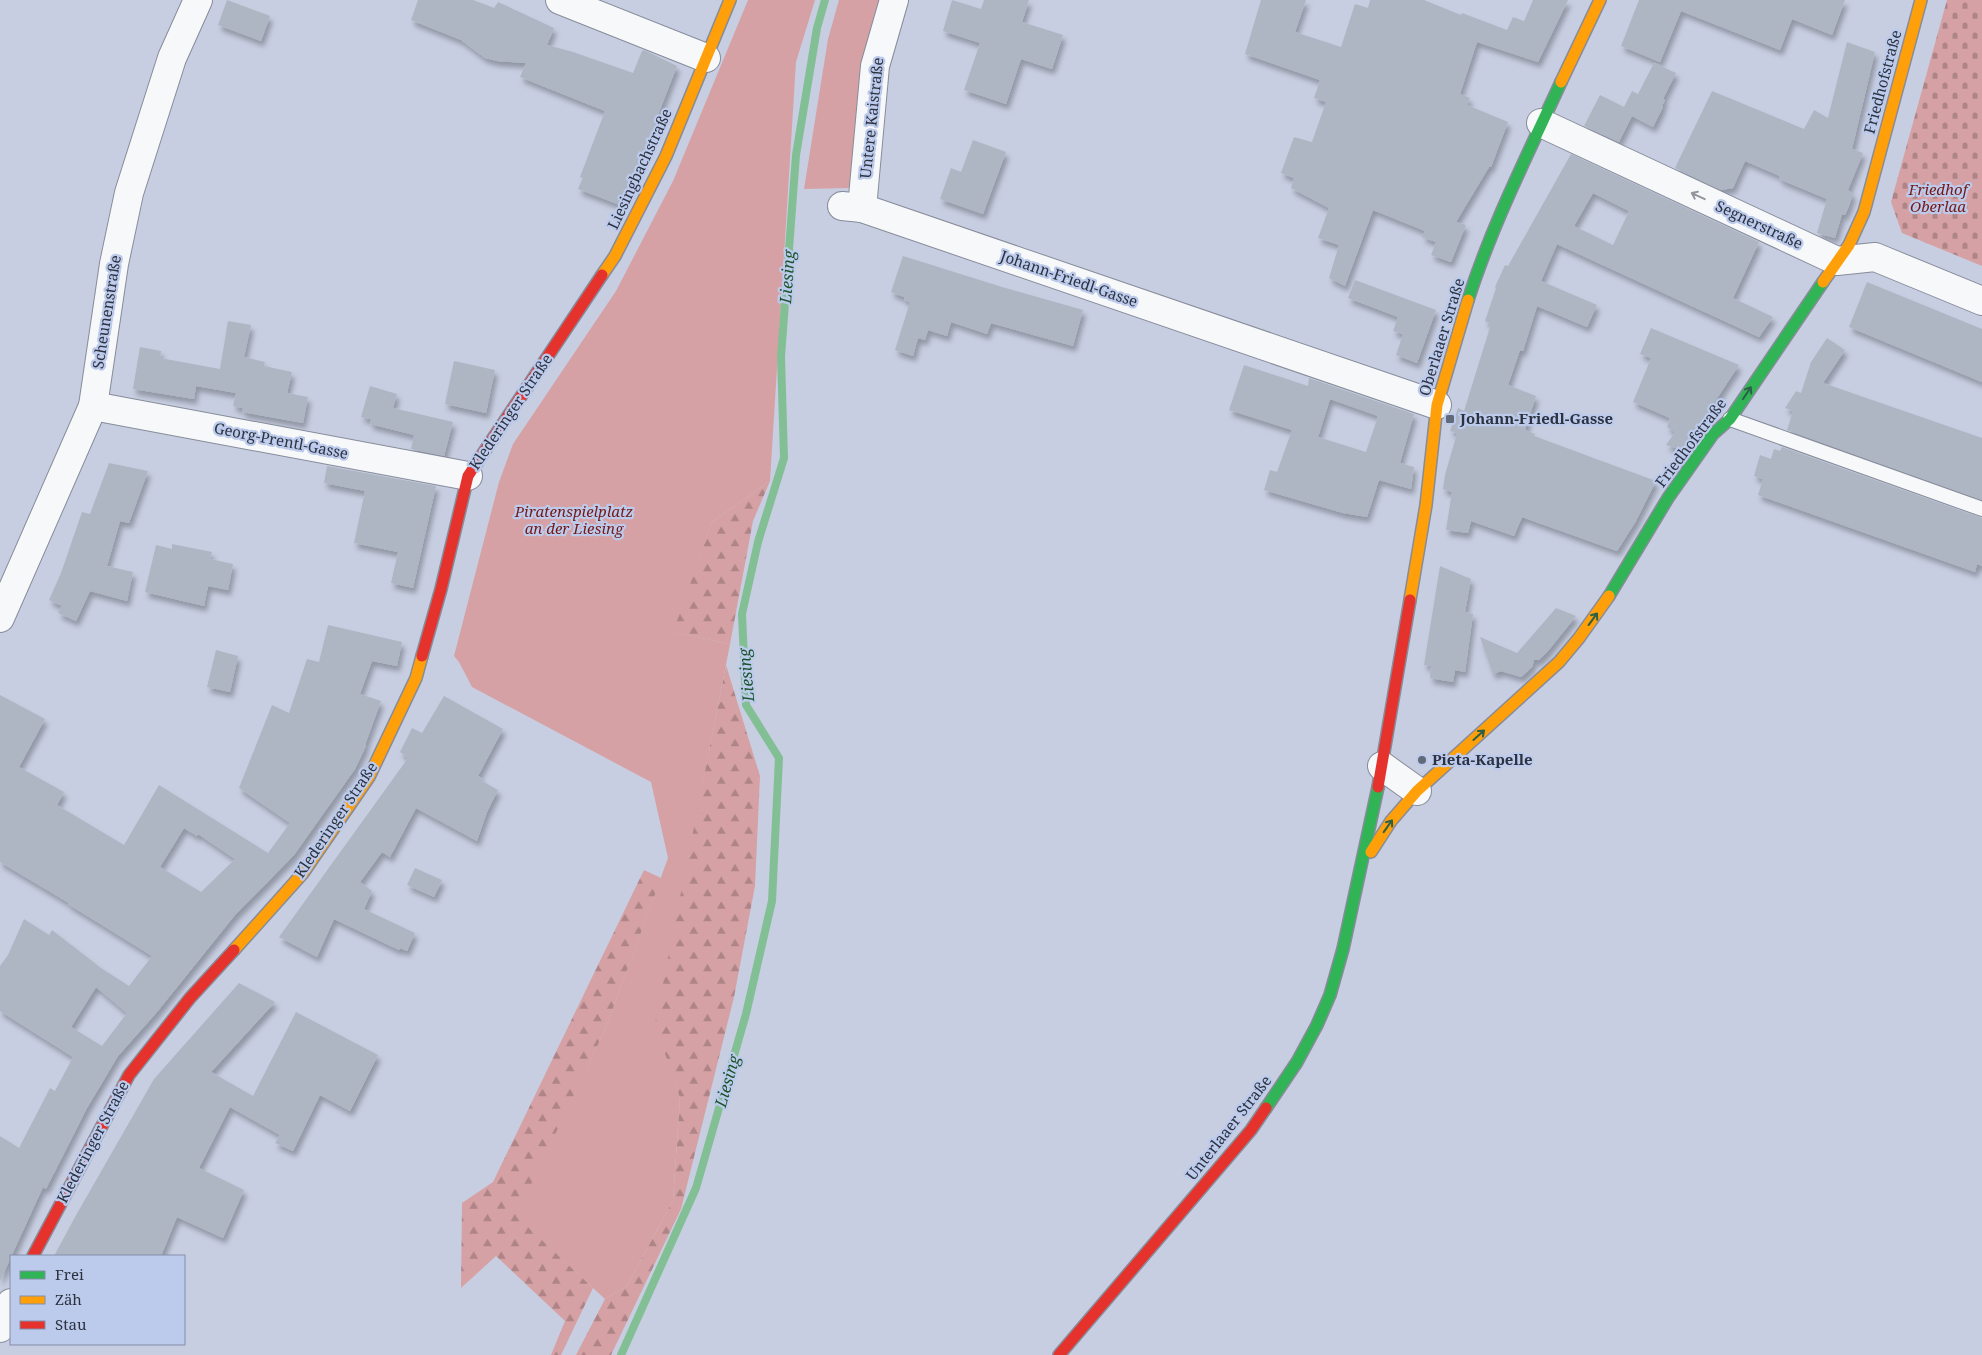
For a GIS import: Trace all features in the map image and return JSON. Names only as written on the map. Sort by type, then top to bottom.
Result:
[{"type":"street","name":"Scheunenstraße","points":[[0,618],[93,406],[114,264],[129,193],[172,58],[198,0]]},
{"type":"street","points":[[560,0],[706,58]]},
{"type":"street","name":"Liesingbachstraße","points":[[558,342],[615,256],[666,156],[730,0]]},
{"type":"street","name":"Untere Kaistraße","points":[[852,207],[875,66],[894,0]]},
{"type":"street","name":"Oberlaaer Straße","points":[[1382,766],[1426,505],[1437,405],[1477,272],[1541,123],[1600,0]]},
{"type":"street","name":"Friedhofstraße","points":[[1362,865],[1391,821],[1417,790],[1559,662],[1579,638],[1612,592],[1675,487],[1713,434],[1730,419],[1849,245],[1861,220],[1922,0]]},
{"type":"street","name":"Segnerstraße","points":[[1541,123],[1837,261]]},
{"type":"street","name":"Johann-Friedl-Gasse","points":[[852,207],[1437,405]]},
{"type":"street","points":[[1837,261],[1875,257],[1982,301]]},
{"type":"street","name":"Klederinger Straße","points":[[34,1255],[129,1075],[190,998],[303,873],[369,777],[416,678],[441,589],[468,476],[558,342]]},
{"type":"street","name":"Georg-Prentl-Gasse","points":[[93,406],[468,476]]},
{"type":"street","points":[[1382,766],[1417,790]]},
{"type":"street","name":"Unterlaaer Straße","points":[[1059,1355],[1251,1130],[1297,1062],[1317,1025],[1330,995],[1343,949],[1382,766]]},
{"type":"street","points":[[0,1328],[10,1305]]},
{"type":"lane","points":[[1730,419],[1982,509]]},
{"type":"green space","name":"Piratenspielplatz an der Liesing","points":[[748,0],[815,0],[796,62],[770,481],[712,522],[674,632],[730,644],[656,1024],[680,1098],[673,1200],[627,1286],[605,1299],[515,1216],[605,1030],[668,858],[651,782],[472,687],[454,656],[499,482],[513,444],[616,291],[673,181]]},
{"type":"green space","points":[[839,0],[883,0],[851,188],[804,189],[828,39]]},
{"type":"green space","name":"Friedhof Oberlaa","points":[[1947,0],[1982,0],[1982,266],[1902,233],[1891,202]]},
{"type":"green space","points":[[770,481],[753,521],[730,644],[673,632],[712,522]]},
{"type":"green space","points":[[726,665],[760,776],[755,886],[734,997],[681,1209],[611,1355],[576,1355],[605,1299],[627,1286],[673,1200],[680,1098],[655,1024]]},
{"type":"green space","points":[[644,870],[661,878],[605,1030],[516,1216],[593,1288],[561,1355],[551,1355],[565,1321],[496,1256],[461,1288],[462,1203],[493,1182]]},
{"type":"building","points":[[227,0],[270,16],[261,41],[218,25]]},
{"type":"building","points":[[418,0],[473,0],[494,8],[498,2],[554,28],[547,45],[633,73],[644,50],[677,66],[627,195],[624,194],[620,205],[578,189],[583,178],[580,177],[605,111],[520,77],[526,63],[497,61],[485,58],[461,40],[411,20]]},
{"type":"building","points":[[952,0],[981,9],[984,0],[1029,0],[1022,22],[1063,35],[1052,69],[1021,59],[1006,104],[964,90],[980,43],[943,31]]},
{"type":"building","points":[[1261,0],[1306,0],[1295,32],[1341,47],[1355,4],[1368,8],[1370,0],[1424,0],[1461,15],[1462,13],[1507,30],[1513,17],[1524,21],[1533,0],[1568,0],[1538,62],[1477,42],[1460,94],[1470,98],[1467,105],[1508,122],[1491,167],[1489,167],[1456,222],[1466,225],[1451,262],[1431,255],[1436,242],[1422,237],[1425,231],[1373,210],[1345,286],[1329,278],[1339,245],[1318,238],[1329,208],[1291,188],[1294,178],[1281,173],[1294,137],[1312,142],[1326,102],[1314,98],[1320,80],[1245,54]]},
{"type":"building","points":[[1639,0],[1845,0],[1832,35],[1792,19],[1780,50],[1681,11],[1660,62],[1621,46]]},
{"type":"building","points":[[1847,42],[1875,52],[1852,149],[1863,153],[1848,190],[1853,194],[1845,215],[1842,214],[1835,238],[1817,233],[1827,199],[1779,179],[1780,176],[1745,161],[1733,188],[1721,190],[1675,168],[1712,91],[1804,129],[1814,110],[1828,118]]},
{"type":"building","points":[[1654,63],[1676,73],[1663,99],[1665,100],[1663,107],[1653,127],[1632,116],[1619,142],[1584,126],[1600,95],[1624,107],[1632,91],[1638,94]]},
{"type":"building","points":[[973,140],[1006,152],[983,214],[940,199],[951,168],[961,172]]},
{"type":"building","points":[[1571,154],[1759,242],[1733,298],[1773,317],[1759,337],[1557,244],[1541,281],[1597,305],[1587,327],[1537,306],[1523,351],[1520,350],[1508,385],[1536,396],[1525,430],[1535,434],[1534,436],[1656,481],[1636,521],[1617,551],[1522,517],[1514,536],[1471,521],[1468,533],[1446,530],[1452,492],[1443,489],[1457,433],[1450,431],[1458,408],[1464,411],[1491,324],[1485,321],[1495,287],[1505,265],[1508,266]],"holes":[[[1593,193],[1629,211],[1613,245],[1574,226]]]},
{"type":"building","points":[[903,256],[1083,310],[1073,346],[991,323],[987,334],[951,322],[947,336],[928,330],[925,340],[918,338],[913,356],[895,350],[910,302],[904,300],[904,297],[891,292]]},
{"type":"building","points":[[1355,280],[1436,310],[1417,363],[1396,355],[1403,334],[1393,331],[1398,317],[1348,298]]},
{"type":"building","points":[[1867,282],[1982,329],[1982,382],[1849,327]]},
{"type":"building","points":[[228,321],[251,325],[244,357],[265,362],[264,366],[292,372],[287,393],[308,397],[303,423],[242,412],[243,408],[233,406],[236,393],[196,386],[194,399],[133,389],[140,347],[161,351],[160,358],[220,369]]},
{"type":"building","points":[[1651,328],[1739,365],[1706,415],[1708,415],[1705,420],[1683,450],[1666,445],[1675,432],[1667,427],[1670,418],[1633,402],[1651,358],[1640,354]]},
{"type":"building","points":[[1827,338],[1845,350],[1823,383],[1982,438],[1982,500],[1787,430],[1793,411],[1785,408],[1796,391],[1801,393],[1811,362]]},
{"type":"building","points":[[454,361],[495,370],[486,413],[445,404]]},
{"type":"building","points":[[1244,365],[1308,386],[1309,378],[1414,414],[1400,463],[1414,467],[1411,489],[1379,480],[1367,517],[1343,513],[1264,490],[1270,470],[1277,472],[1292,430],[1229,410]],"holes":[[[1330,399],[1378,416],[1366,452],[1318,437]]]},
{"type":"building","points":[[370,386],[397,394],[393,408],[453,422],[444,456],[411,449],[414,435],[370,424],[371,419],[361,417]]},
{"type":"building","points":[[1782,447],[1982,518],[1982,566],[1977,564],[1975,572],[1758,495],[1763,479],[1754,476],[1760,455],[1771,459],[1774,449],[1780,451]]},
{"type":"building","points":[[109,463],[148,471],[129,523],[120,521],[107,566],[133,572],[127,601],[90,591],[76,621],[58,613],[62,606],[49,600],[61,573],[82,512],[90,514]]},
{"type":"building","points":[[327,466],[436,486],[413,588],[391,583],[398,552],[354,543],[365,491],[324,483]]},
{"type":"building","points":[[172,544],[212,552],[210,559],[233,564],[228,590],[208,586],[204,606],[145,592],[156,545],[172,549]]},
{"type":"building","points":[[1440,566],[1471,579],[1465,612],[1473,614],[1465,672],[1455,670],[1453,682],[1430,678],[1431,666],[1424,665]]},
{"type":"building","points":[[1556,608],[1576,616],[1548,651],[1539,660],[1534,660],[1532,667],[1521,677],[1501,671],[1493,674],[1480,637],[1517,653]]},
{"type":"building","points":[[328,625],[402,642],[397,666],[372,661],[360,694],[381,701],[366,746],[355,769],[294,855],[235,915],[157,1012],[118,1056],[87,1108],[46,1189],[43,1187],[12,1255],[10,1255],[0,1281],[0,1136],[19,1148],[50,1088],[55,1091],[73,1057],[0,1011],[0,966],[8,955],[24,919],[49,935],[52,930],[101,968],[129,986],[152,956],[0,862],[0,695],[45,719],[19,767],[64,792],[57,805],[124,845],[159,785],[268,853],[290,823],[239,788],[272,705],[289,713],[307,659],[319,662]],"holes":[[[184,828],[197,836],[198,834],[235,859],[201,892],[160,867]],[[96,987],[127,1013],[102,1046],[71,1027]]]},
{"type":"building","points":[[216,650],[238,656],[230,692],[207,687]]},
{"type":"building","points":[[444,696],[503,729],[478,776],[483,779],[482,781],[498,790],[487,812],[477,841],[416,808],[390,857],[382,852],[360,882],[372,891],[364,909],[415,933],[407,951],[400,948],[399,950],[334,919],[317,957],[279,937],[408,758],[400,752],[412,728],[422,733]]},
{"type":"building","points":[[415,868],[442,880],[434,897],[407,885]]},
{"type":"building","points":[[239,983],[275,1002],[211,1072],[253,1096],[296,1012],[378,1055],[350,1111],[320,1095],[293,1151],[275,1143],[280,1135],[230,1107],[199,1168],[244,1190],[223,1238],[177,1217],[161,1255],[55,1255],[154,1079]]},
{"type":"waterway","name":"Liesing","points":[[621,1355],[696,1188],[746,1014],[772,901],[779,758],[746,705],[742,614],[758,542],[784,458],[781,357],[796,155],[817,28],[825,0]]},
{"type":"traffic: fast","points":[[1468,300],[1499,217],[1561,82]]},
{"type":"traffic: fast","points":[[1609,596],[1668,498],[1713,434],[1730,419],[1823,282]]},
{"type":"traffic: fast","points":[[1266,1108],[1297,1062],[1317,1025],[1330,995],[1343,949],[1378,787]]},
{"type":"traffic: slow","points":[[602,275],[615,256],[666,156],[730,0]]},
{"type":"traffic: slow","points":[[1561,82],[1600,0]]},
{"type":"traffic: slow","points":[[1823,282],[1849,245],[1864,212],[1921,0]]},
{"type":"traffic: slow","points":[[1410,600],[1426,505],[1437,405],[1468,300]]},
{"type":"traffic: slow","points":[[1371,852],[1391,821],[1417,791],[1559,662],[1609,596]]},
{"type":"traffic: slow","points":[[234,950],[303,873],[369,777],[416,678],[422,656]]},
{"type":"traffic: jam","points":[[422,656],[441,589],[468,476],[602,275]]},
{"type":"traffic: jam","points":[[1378,787],[1410,600]]},
{"type":"traffic: jam","points":[[34,1255],[129,1075],[190,998],[234,950]]},
{"type":"traffic: jam","points":[[1059,1355],[1251,1130],[1266,1108]]},
{"type":"place","name":"Johann-Friedl-Gasse","points":[[1450,419]]},
{"type":"place","name":"Pieta-Kapelle","points":[[1422,760]]}]
